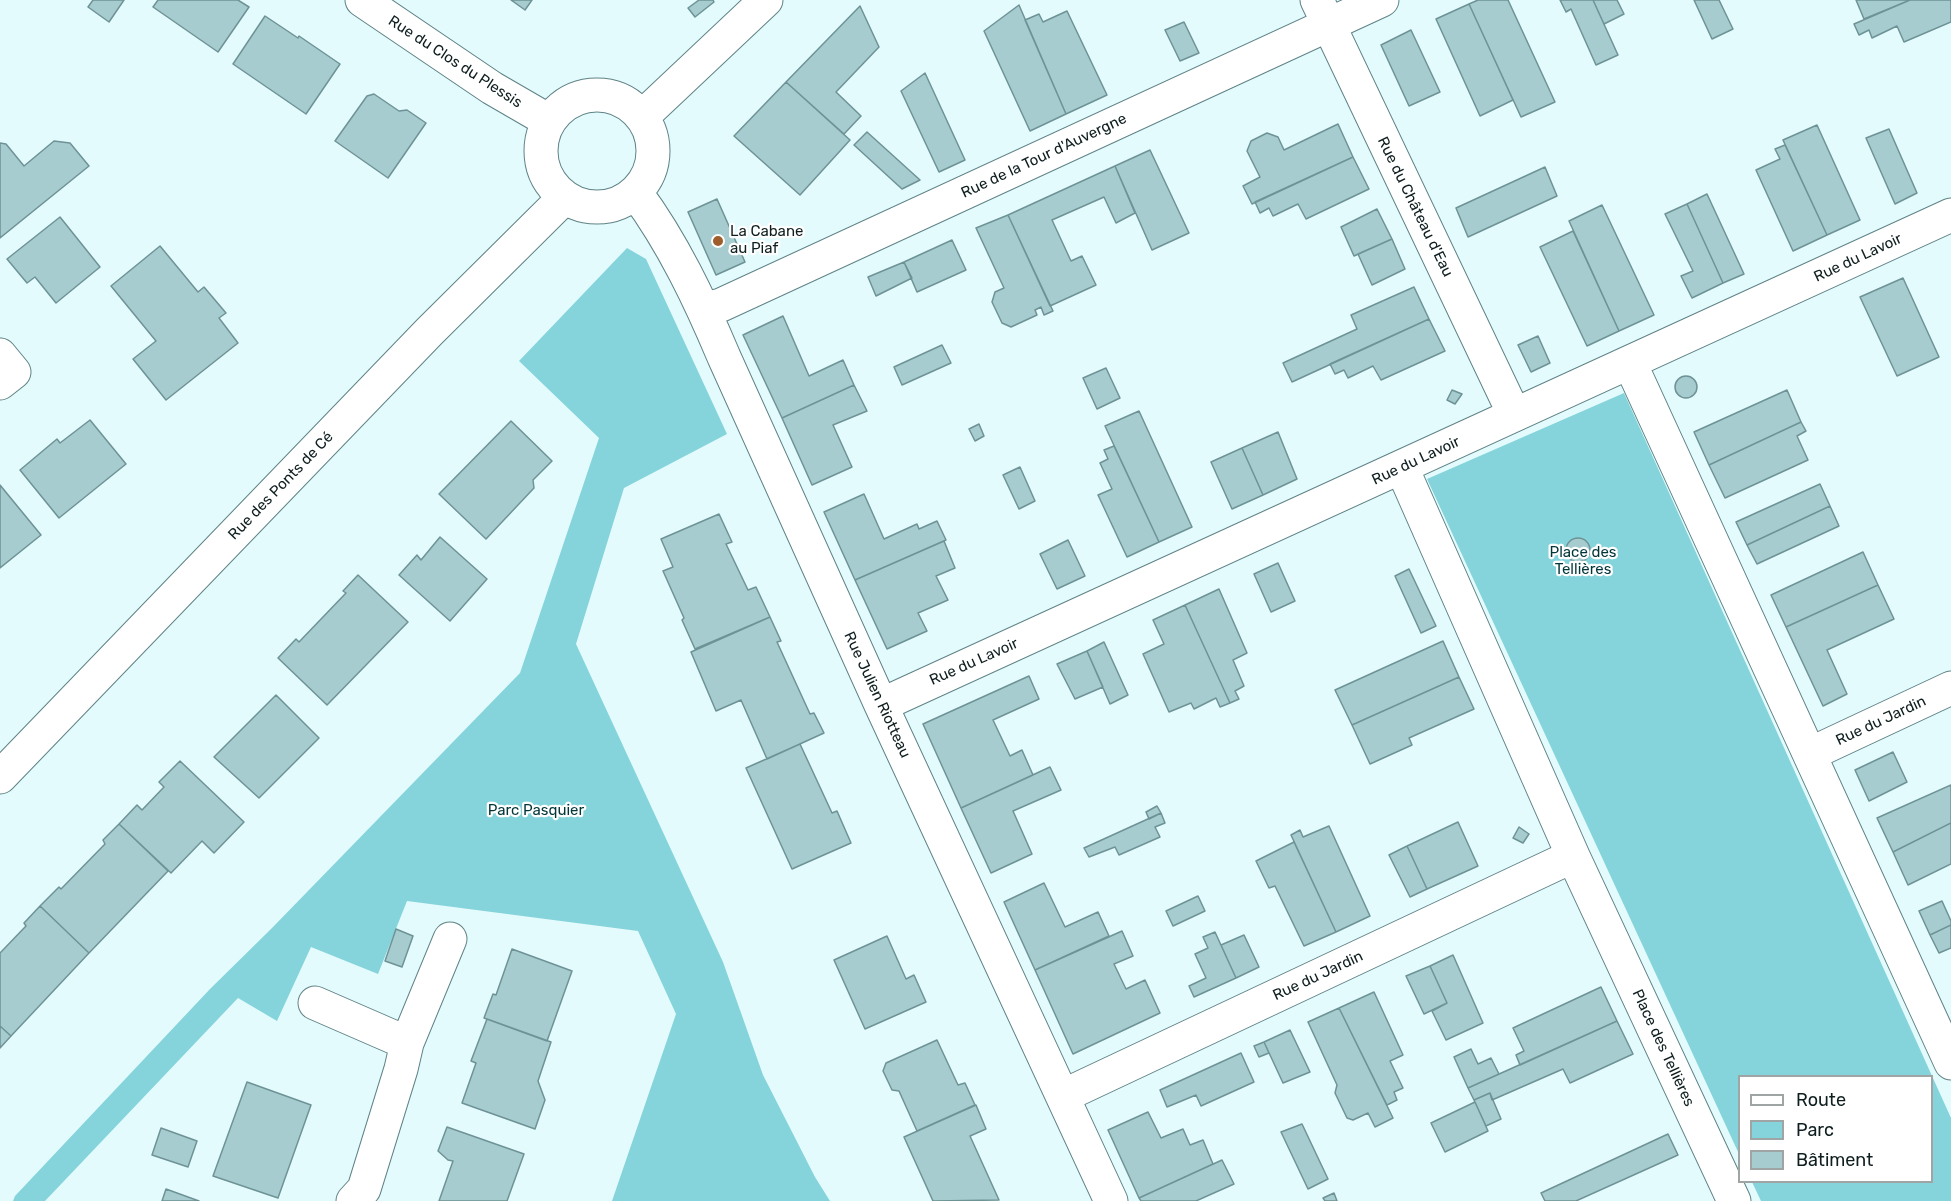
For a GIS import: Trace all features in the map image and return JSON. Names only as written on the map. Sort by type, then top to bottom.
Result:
[{"type":"street","name":"Rue du Clos du Plessis","points":[[362,0],[492,88],[549,121]]},
{"type":"street","points":[[642,117],[766,0]]},
{"type":"street","name":"Rue de la Tour d'Auvergne","points":[[704,309],[722,305],[1322,13],[1382,0]]},
{"type":"street","name":"Rue du Château d'Eau","points":[[1322,13],[1514,414]]},
{"type":"street","points":[[605,94],[626,102],[642,117],[652,134],[654,153],[650,172],[636,193],[623,201],[604,207],[584,205],[565,197],[553,185],[544,171],[541,154],[542,137],[549,121],[563,105],[583,96],[605,94]]},
{"type":"street","name":"Rue Julien Riotteau","points":[[636,193],[654,218],[704,309],[880,705],[1111,1201]]},
{"type":"street","name":"Rue des Ponts de Cé","points":[[0,777],[429,332],[565,197]]},
{"type":"street","name":"Rue du Lavoir","points":[[880,705],[1951,215]]},
{"type":"street","points":[[0,355],[14,372],[0,383]]},
{"type":"street","points":[[1630,363],[1951,1063]]},
{"type":"street","name":"Place des Tellières","points":[[1402,468],[1573,856],[1734,1201]]},
{"type":"street","name":"Rue du Jardin","points":[[1810,754],[1951,688]]},
{"type":"street","name":"Rue du Jardin","points":[[1063,1096],[1573,856]]},
{"type":"street","points":[[353,1201],[364,1189],[407,1043],[450,939]]},
{"type":"street","points":[[315,1003],[407,1043]]},
{"type":"green space","name":"Parc Pasquier","points":[[627,248],[646,259],[727,434],[624,488],[576,644],[723,962],[763,1075],[815,1177],[830,1201],[612,1201],[676,1014],[638,931],[407,901],[378,974],[311,947],[277,1021],[238,998],[45,1201],[13,1201],[15,1196],[210,989],[520,673],[599,438],[519,361]]},
{"type":"green space","name":"Place des Tellières","points":[[1624,393],[1932,1075],[1738,1075],[1738,1152],[1427,479]]},
{"type":"green space","name":"Place des Tellières","points":[[1933,1078],[1951,1118],[1951,1201],[1761,1201],[1752,1183],[1933,1183]]},
{"type":"building","points":[[93,0],[124,0],[109,22],[88,7]]},
{"type":"building","points":[[158,0],[238,0],[249,7],[218,52],[153,7]]},
{"type":"building","points":[[511,0],[532,0],[525,10]]},
{"type":"building","points":[[699,0],[713,0],[714,2],[695,17],[688,8]]},
{"type":"building","points":[[1478,0],[1508,0],[1555,102],[1521,117],[1469,4]]},
{"type":"building","points":[[1560,0],[1593,0],[1618,55],[1596,65],[1571,9],[1566,12]]},
{"type":"building","points":[[1593,0],[1617,0],[1624,14],[1604,24]]},
{"type":"building","points":[[1694,0],[1719,0],[1733,29],[1712,39]]},
{"type":"building","points":[[1856,0],[1910,0],[1864,19]]},
{"type":"building","points":[[1910,0],[1951,0],[1951,22],[1904,42],[1897,26],[1872,38],[1869,30],[1859,35],[1854,24]]},
{"type":"building","points":[[1469,4],[1513,100],[1480,116],[1436,19]]},
{"type":"building","points":[[1019,5],[1066,114],[1030,131],[984,31]]},
{"type":"building","points":[[860,6],[879,47],[836,92],[861,116],[844,134],[786,82]]},
{"type":"building","points":[[1067,11],[1107,95],[1066,114],[1025,20],[1039,14],[1043,22]]},
{"type":"building","points":[[265,16],[340,64],[306,114],[233,64]]},
{"type":"building","points":[[1184,22],[1199,53],[1180,61],[1165,30]]},
{"type":"building","points":[[1411,30],[1440,92],[1409,106],[1381,45]]},
{"type":"building","points":[[925,73],[965,160],[939,172],[901,91]]},
{"type":"building","points":[[786,82],[850,140],[800,195],[734,136]]},
{"type":"building","points":[[374,94],[399,111],[407,110],[426,123],[388,178],[335,141],[367,96]]},
{"type":"building","points":[[1338,124],[1353,157],[1252,204],[1243,186],[1260,177],[1247,151],[1251,141],[1267,133],[1278,137],[1284,150]]},
{"type":"building","points":[[1817,125],[1860,220],[1827,235],[1783,140]]},
{"type":"building","points":[[1889,129],[1917,193],[1895,204],[1866,138]]},
{"type":"building","points":[[867,132],[920,180],[902,189],[854,145]]},
{"type":"building","points":[[54,141],[70,143],[89,166],[0,238],[0,143],[6,144],[24,166]]},
{"type":"building","points":[[1785,145],[1827,235],[1793,251],[1756,170],[1780,159],[1775,149]]},
{"type":"building","points":[[1150,150],[1189,233],[1152,250],[1115,166]]},
{"type":"building","points":[[1353,157],[1369,189],[1306,219],[1298,204],[1273,216],[1269,208],[1260,213],[1255,202]]},
{"type":"building","points":[[1115,166],[1135,213],[1116,223],[1104,197],[1052,220],[1071,261],[1082,256],[1096,285],[1050,306],[1008,215]]},
{"type":"building","points":[[1545,167],[1557,196],[1468,237],[1456,208]]},
{"type":"building","points":[[1707,194],[1744,274],[1723,283],[1687,204]]},
{"type":"building","name":"La Cabane au Piaf","points":[[717,199],[745,262],[716,275],[688,212]]},
{"type":"building","points":[[1687,204],[1723,283],[1692,298],[1681,276],[1693,271],[1665,214]]},
{"type":"building","points":[[1602,205],[1654,315],[1619,331],[1569,221]]},
{"type":"building","points":[[1377,209],[1392,239],[1354,256],[1341,227]]},
{"type":"building","points":[[1008,215],[1053,311],[1044,315],[1041,307],[1035,310],[1037,315],[1011,327],[1002,323],[992,302],[995,292],[1004,288],[976,228]]},
{"type":"building","points":[[60,217],[100,267],[56,303],[35,277],[27,283],[7,259]]},
{"type":"building","points":[[1573,231],[1619,331],[1587,346],[1540,247]]},
{"type":"building","points":[[1392,239],[1405,269],[1372,285],[1358,254]]},
{"type":"building","points":[[952,240],[966,270],[917,292],[904,262]]},
{"type":"building","points":[[160,246],[198,292],[204,287],[226,313],[219,318],[238,343],[166,400],[133,359],[156,341],[111,286]]},
{"type":"building","points":[[904,262],[912,278],[876,296],[868,277]]},
{"type":"building","points":[[1903,278],[1939,357],[1897,376],[1860,297]]},
{"type":"building","points":[[1414,287],[1429,319],[1292,382],[1283,363],[1357,329],[1351,315]]},
{"type":"building","points":[[783,316],[809,376],[843,360],[854,385],[782,418],[743,335]]},
{"type":"building","points":[[1429,319],[1445,351],[1381,380],[1373,366],[1348,378],[1344,370],[1335,374],[1330,364]]},
{"type":"building","points":[[1538,336],[1550,363],[1531,372],[1518,345]]},
{"type":"building","points":[[942,345],[951,363],[902,385],[894,367]]},
{"type":"building","points":[[1106,368],[1120,398],[1097,409],[1083,378]]},
{"type":"building","points":[[1686,376],[1694,379],[1697,387],[1694,395],[1686,398],[1678,395],[1675,387],[1678,379]]},
{"type":"building","points":[[854,385],[867,411],[833,425],[852,467],[812,485],[782,418]]},
{"type":"building","points":[[1452,390],[1462,394],[1455,404],[1447,400]]},
{"type":"building","points":[[1787,390],[1801,422],[1709,465],[1694,432]]},
{"type":"building","points":[[1139,411],[1192,527],[1159,542],[1105,426]]},
{"type":"building","points":[[90,420],[126,464],[59,518],[20,470],[57,439],[60,443]]},
{"type":"building","points":[[511,421],[552,461],[533,480],[534,488],[486,539],[439,494]]},
{"type":"building","points":[[1801,422],[1806,431],[1797,436],[1808,460],[1725,498],[1709,465]]},
{"type":"building","points":[[979,424],[984,436],[975,441],[969,429]]},
{"type":"building","points":[[1278,432],[1297,479],[1263,495],[1242,448]]},
{"type":"building","points":[[1114,446],[1159,542],[1127,557],[1098,495],[1112,489],[1100,463],[1108,459],[1104,450]]},
{"type":"building","points":[[1242,448],[1263,495],[1232,509],[1211,462]]},
{"type":"building","points":[[1020,467],[1035,501],[1019,509],[1003,475]]},
{"type":"building","points":[[1820,484],[1830,506],[1747,545],[1736,522]]},
{"type":"building","points":[[0,485],[41,535],[0,568]]},
{"type":"building","points":[[864,494],[884,539],[917,524],[919,529],[937,521],[946,540],[855,580],[824,512]]},
{"type":"building","points":[[1830,506],[1839,526],[1757,564],[1747,545]]},
{"type":"building","points":[[719,514],[732,542],[726,544],[748,590],[756,587],[770,617],[695,649],[663,571],[673,567],[661,539]]},
{"type":"building","points":[[440,537],[487,579],[450,621],[399,575],[417,555],[421,560]]},
{"type":"building","points":[[1578,538],[1583,539],[1589,545],[1589,555],[1583,561],[1578,562],[1573,561],[1567,555],[1566,550],[1567,545],[1573,539]]},
{"type":"building","points":[[1068,540],[1085,576],[1057,589],[1040,554]]},
{"type":"building","points":[[944,541],[955,568],[936,576],[948,600],[918,613],[927,631],[887,649],[855,580]]},
{"type":"building","points":[[1863,552],[1878,585],[1786,627],[1771,595]]},
{"type":"building","points":[[1278,563],[1295,601],[1271,612],[1254,574]]},
{"type":"building","points":[[1409,569],[1436,626],[1421,633],[1395,576]]},
{"type":"building","points":[[358,575],[408,622],[327,705],[278,658],[296,639],[299,642],[346,593],[343,591]]},
{"type":"building","points":[[1878,585],[1894,619],[1827,650],[1847,694],[1823,706],[1786,627]]},
{"type":"building","points":[[1219,589],[1247,653],[1233,660],[1244,686],[1235,691],[1239,699],[1230,703],[1185,605]]},
{"type":"building","points":[[1185,605],[1230,703],[1220,707],[1216,698],[1194,709],[1191,703],[1169,712],[1143,654],[1164,644],[1153,620]]},
{"type":"building","points":[[770,617],[781,641],[777,642],[810,714],[814,713],[824,733],[767,759],[741,700],[716,711],[691,652]]},
{"type":"building","points":[[1443,641],[1459,677],[1352,725],[1335,690]]},
{"type":"building","points":[[1104,642],[1128,695],[1110,704],[1087,651]]},
{"type":"building","points":[[1087,651],[1103,687],[1075,699],[1057,664]]},
{"type":"building","points":[[1029,676],[1039,699],[993,720],[1010,756],[1022,750],[1033,775],[961,808],[923,724]]},
{"type":"building","points":[[1459,677],[1474,709],[1409,738],[1412,745],[1370,764],[1352,725]]},
{"type":"building","points":[[276,695],[319,738],[259,798],[214,757]]},
{"type":"building","points":[[800,744],[832,813],[837,811],[851,843],[792,869],[746,768]]},
{"type":"building","points":[[1893,752],[1907,782],[1869,801],[1855,770]]},
{"type":"building","points":[[180,761],[244,822],[214,853],[202,841],[171,873],[119,824],[137,805],[142,810],[164,787],[159,782]]},
{"type":"building","points":[[1050,767],[1061,790],[1013,811],[1032,854],[991,873],[961,808]]},
{"type":"building","points":[[1951,785],[1951,823],[1893,852],[1877,818]]},
{"type":"building","points":[[1157,806],[1161,813],[1149,819],[1146,812]]},
{"type":"building","points":[[1161,813],[1165,823],[1155,827],[1160,837],[1119,855],[1115,847],[1089,857],[1084,848]]},
{"type":"building","points":[[1458,822],[1478,866],[1427,889],[1407,846]]},
{"type":"building","points":[[1951,823],[1951,864],[1908,885],[1893,852]]},
{"type":"building","points":[[119,824],[168,871],[89,953],[40,906],[59,887],[61,889],[105,844],[103,840]]},
{"type":"building","points":[[1329,826],[1370,916],[1336,932],[1291,835],[1300,830],[1303,837]]},
{"type":"building","points":[[1519,827],[1529,834],[1523,843],[1513,838]]},
{"type":"building","points":[[1294,842],[1336,932],[1304,946],[1275,886],[1269,888],[1256,861]]},
{"type":"building","points":[[1407,846],[1427,889],[1410,897],[1389,855]]},
{"type":"building","points":[[1044,883],[1065,927],[1098,912],[1109,936],[1035,970],[1004,902]]},
{"type":"building","points":[[1198,896],[1205,911],[1173,926],[1166,911]]},
{"type":"building","points":[[1942,901],[1951,925],[1930,935],[1919,911]]},
{"type":"building","points":[[40,906],[89,953],[11,1036],[0,1026],[0,953],[26,926],[24,923]]},
{"type":"building","points":[[1951,925],[1951,948],[1939,953],[1930,935]]},
{"type":"building","points":[[396,929],[413,936],[402,967],[385,961]]},
{"type":"building","points":[[1122,931],[1133,956],[1114,964],[1126,989],[1145,980],[1160,1013],[1073,1054],[1035,970]]},
{"type":"building","points":[[1215,932],[1236,978],[1194,997],[1189,986],[1206,978],[1195,954],[1208,948],[1203,937]]},
{"type":"building","points":[[1244,935],[1259,967],[1236,978],[1221,945]]},
{"type":"building","points":[[887,936],[906,979],[914,975],[926,1002],[865,1029],[834,960]]},
{"type":"building","points":[[512,949],[572,971],[547,1041],[484,1018],[493,994],[496,995]]},
{"type":"building","points":[[1453,955],[1483,1023],[1446,1040],[1432,1011],[1447,1003],[1430,966]]},
{"type":"building","points":[[1430,966],[1447,1003],[1424,1014],[1406,976]]},
{"type":"building","points":[[1601,987],[1617,1021],[1520,1065],[1516,1055],[1524,1051],[1513,1028]]},
{"type":"building","points":[[1374,992],[1403,1055],[1390,1061],[1403,1088],[1394,1092],[1397,1100],[1387,1105],[1339,1008]]},
{"type":"building","points":[[1339,1008],[1393,1118],[1375,1127],[1368,1113],[1353,1120],[1347,1118],[1335,1093],[1337,1085],[1308,1022]]},
{"type":"building","points":[[487,1019],[551,1042],[538,1081],[545,1100],[535,1129],[462,1103],[476,1063],[471,1061]]},
{"type":"building","points":[[1617,1021],[1633,1054],[1570,1083],[1563,1069],[1492,1100],[1490,1093],[1474,1100],[1468,1088]]},
{"type":"building","points":[[0,1026],[11,1036],[0,1048]]},
{"type":"building","points":[[1290,1030],[1310,1072],[1283,1083],[1264,1042]]},
{"type":"building","points":[[937,1040],[958,1085],[965,1083],[975,1105],[917,1131],[899,1091],[892,1090],[883,1071],[886,1063]]},
{"type":"building","points":[[1264,1042],[1269,1053],[1259,1057],[1254,1046]]},
{"type":"building","points":[[1471,1049],[1478,1064],[1491,1058],[1499,1074],[1468,1088],[1454,1057]]},
{"type":"building","points":[[1241,1053],[1254,1082],[1201,1106],[1196,1095],[1167,1107],[1160,1090]]},
{"type":"building","points":[[247,1082],[311,1105],[278,1198],[213,1176]]},
{"type":"building","points":[[1490,1093],[1501,1119],[1486,1126],[1474,1100]]},
{"type":"building","points":[[1475,1102],[1488,1131],[1445,1152],[1431,1123]]},
{"type":"building","points":[[976,1105],[986,1129],[970,1136],[999,1200],[933,1201],[904,1137]]},
{"type":"building","points":[[1148,1112],[1161,1138],[1183,1129],[1190,1145],[1203,1140],[1213,1164],[1139,1198],[1108,1130]]},
{"type":"building","points":[[1302,1124],[1328,1179],[1308,1189],[1281,1132]]},
{"type":"building","points":[[447,1127],[524,1154],[507,1201],[439,1201],[453,1161],[448,1160],[438,1151]]},
{"type":"building","points":[[161,1128],[197,1141],[188,1167],[152,1155]]},
{"type":"building","points":[[1668,1134],[1678,1155],[1576,1201],[1545,1201],[1541,1193]]},
{"type":"building","points":[[1222,1160],[1234,1184],[1196,1201],[1141,1201],[1139,1198]]},
{"type":"building","points":[[166,1189],[199,1201],[162,1201]]},
{"type":"building","points":[[1334,1193],[1337,1201],[1325,1201],[1323,1198]]},
{"type":"place","name":"La Cabane au Piaf","points":[[718,241]]}]
